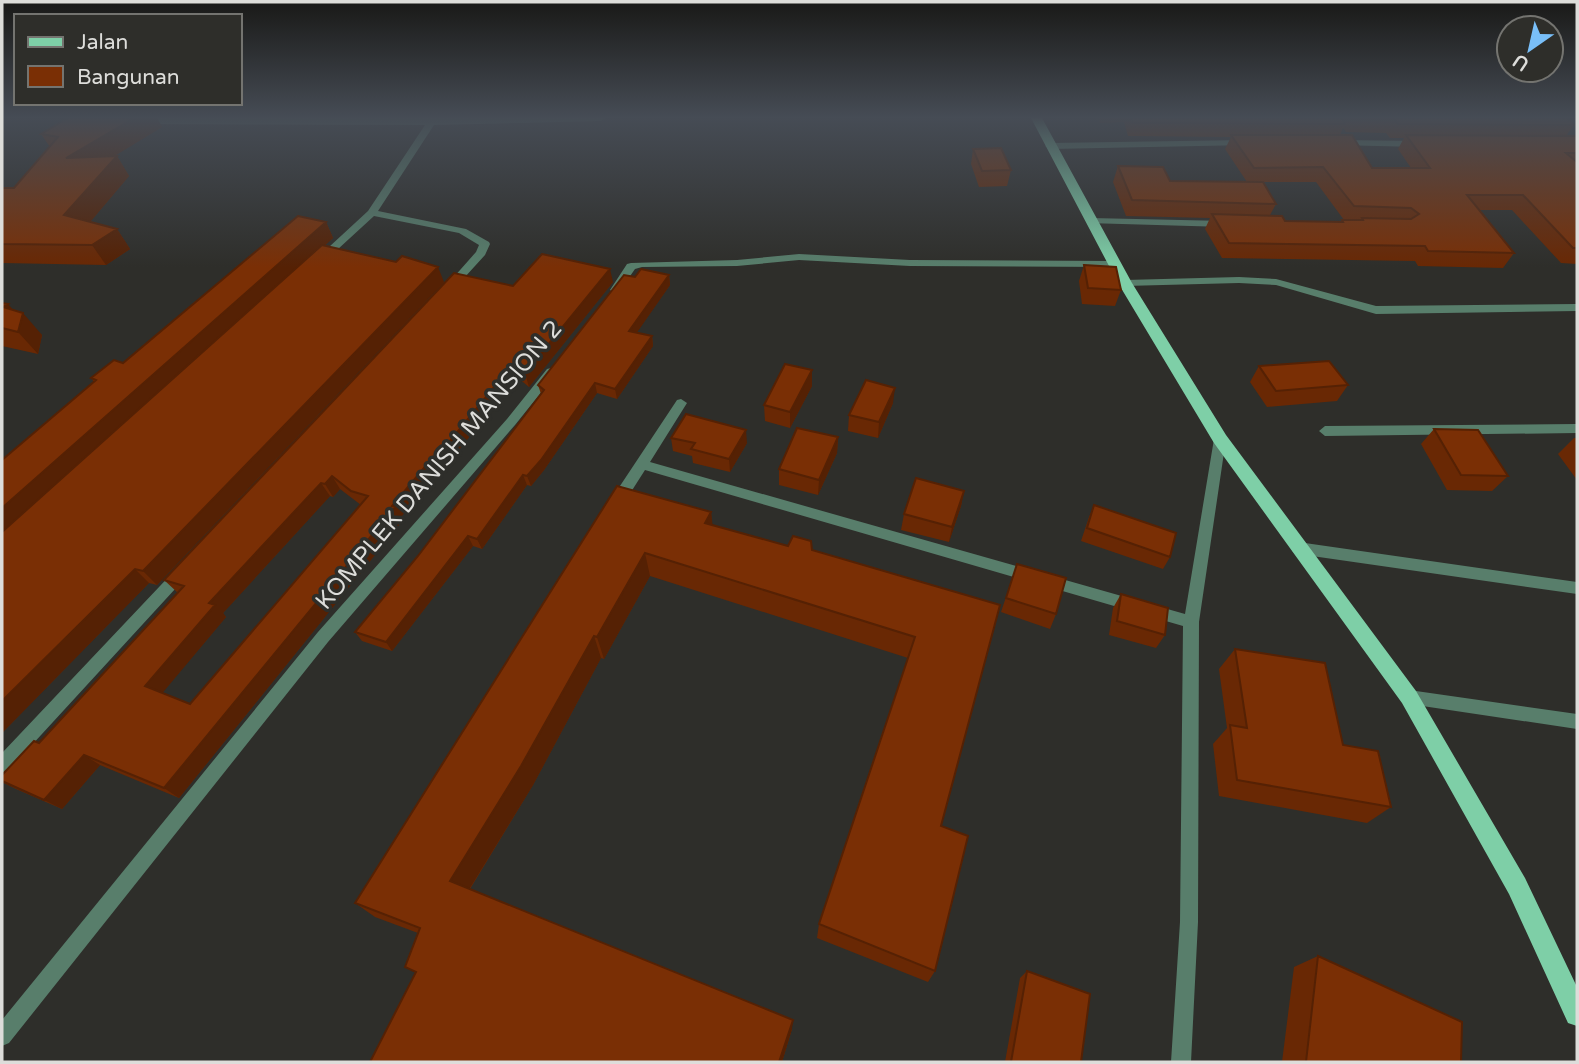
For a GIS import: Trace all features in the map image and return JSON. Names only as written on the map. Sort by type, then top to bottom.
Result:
[{"type":"main road","points":[[1062,168],[1125,283],[1220,439],[1409,697],[1517,886],[1577,1014]]},
{"type":"street","points":[[311,269],[372,213],[401,168]]},
{"type":"street","points":[[372,213],[462,231],[485,244],[481,253],[445,293]]},
{"type":"street","points":[[1091,221],[1240,224]]},
{"type":"street","points":[[609,299],[631,266],[642,264],[737,263],[799,257],[910,262],[1115,264]]},
{"type":"street","points":[[1125,283],[1239,280],[1276,282],[1376,310],[1577,308]]},
{"type":"street","name":"KOMPLEK DANISH MANSION 2","points":[[2,1036],[323,637],[511,422],[560,360]]},
{"type":"street","points":[[606,520],[681,404]]},
{"type":"street","points":[[1325,431],[1577,428]]},
{"type":"street","points":[[1181,1062],[1189,922],[1191,622],[1220,439]]},
{"type":"street","points":[[642,464],[1191,622]]},
{"type":"street","points":[[1298,548],[1577,588]]},
{"type":"street","points":[[2,765],[191,562]]},
{"type":"street","points":[[1409,697],[1577,722]]},
{"type":"building","points":[[32,168],[107,168],[64,215],[117,229],[92,245],[2,244],[2,188],[14,188]]},
{"type":"building","points":[[981,168],[1010,168],[1011,170],[982,171]]},
{"type":"building","points":[[1119,168],[1163,168],[1170,181],[1263,182],[1276,204],[1132,200]]},
{"type":"building","points":[[1324,168],[1577,168],[1577,248],[1573,248],[1523,195],[1467,195],[1514,253],[1428,251],[1425,246],[1229,243],[1212,214],[1282,216],[1285,221],[1343,222],[1342,220],[1363,220],[1362,218],[1411,219],[1419,214],[1411,208],[1354,206]]},
{"type":"building","points":[[298,216],[326,222],[2,508],[2,460],[96,380],[91,378],[114,360],[123,363]]},
{"type":"building","points":[[322,245],[396,262],[402,256],[438,267],[143,571],[135,569],[2,701],[2,532]]},
{"type":"building","points":[[542,254],[610,269],[525,373],[513,364],[432,463],[429,462],[392,506],[395,507],[164,788],[84,755],[44,800],[2,781],[2,775],[34,741],[39,743],[184,586],[164,580],[454,273],[513,286]],"holes":[[[332,476],[351,491],[368,496],[190,704],[145,686],[215,605],[209,603],[321,483],[325,484]]]},
{"type":"building","points":[[1084,265],[1116,267],[1121,290],[1088,288]]},
{"type":"building","points":[[641,269],[669,275],[629,331],[652,336],[615,389],[595,383],[541,460],[527,476],[523,475],[477,539],[468,536],[386,642],[355,632],[418,556],[544,390],[538,385],[624,275],[635,277]]},
{"type":"building","points":[[2,303],[8,304],[3,307],[23,313],[18,332],[2,328]]},
{"type":"building","points":[[1329,361],[1348,385],[1276,391],[1259,366]]},
{"type":"building","points":[[785,364],[812,370],[790,412],[764,405]]},
{"type":"building","points":[[866,380],[895,388],[879,422],[849,415]]},
{"type":"building","points":[[686,414],[746,430],[729,459],[691,449],[695,443],[671,438]]},
{"type":"building","points":[[797,428],[838,437],[819,480],[779,469]]},
{"type":"building","points":[[1434,429],[1478,430],[1508,476],[1461,475]]},
{"type":"building","points":[[916,478],[964,491],[952,527],[904,514]]},
{"type":"building","points":[[617,486],[711,512],[705,523],[788,546],[793,536],[811,541],[812,550],[1000,605],[941,826],[968,836],[935,971],[819,924],[915,637],[645,553],[597,637],[594,636],[521,766],[450,881],[793,1020],[779,1062],[370,1062],[416,972],[405,967],[420,928],[355,903]]},
{"type":"building","points":[[1094,505],[1176,533],[1170,557],[1087,528]]},
{"type":"building","points":[[1017,564],[1066,578],[1056,614],[1006,598]]},
{"type":"building","points":[[1121,594],[1168,608],[1165,635],[1117,621]]},
{"type":"building","points":[[1235,649],[1325,663],[1343,745],[1378,751],[1391,807],[1237,780],[1230,725],[1247,728]]},
{"type":"building","points":[[1318,956],[1462,1022],[1461,1062],[1306,1062]]},
{"type":"building","points":[[1027,971],[1090,994],[1081,1062],[1011,1062]]}]
